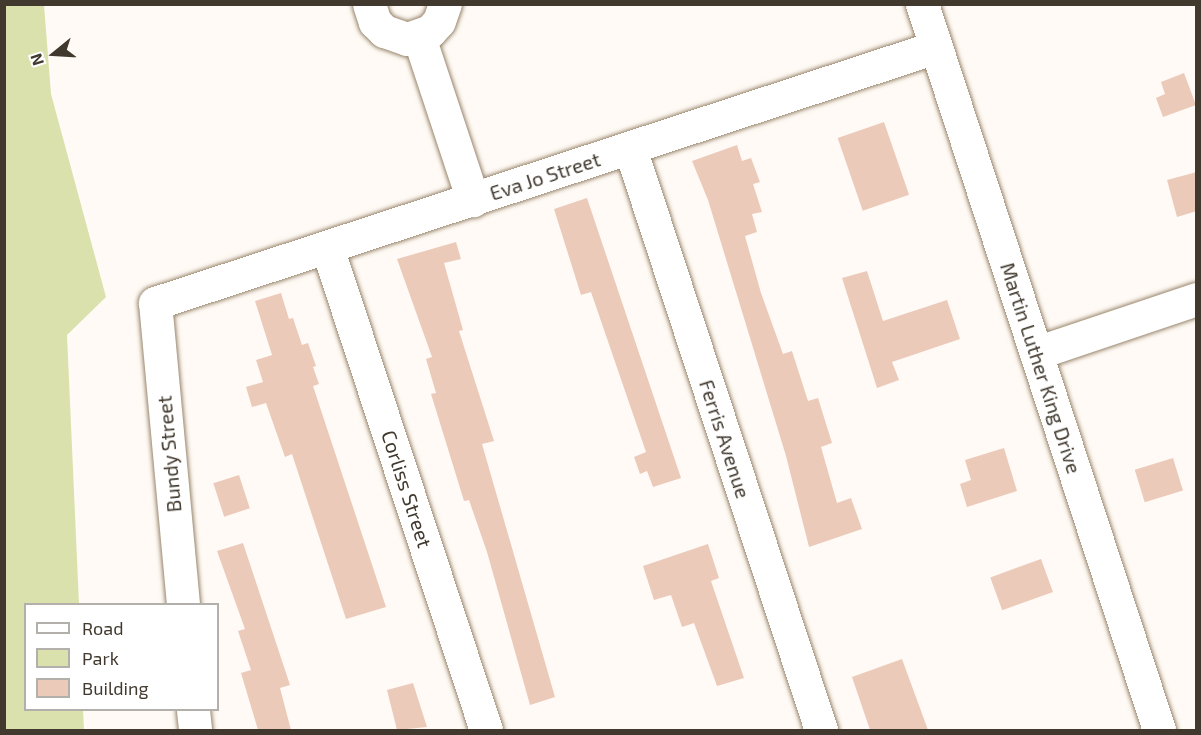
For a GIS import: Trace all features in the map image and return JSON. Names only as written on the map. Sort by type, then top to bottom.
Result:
[{"type":"street","points":[[369,4],[375,22],[384,31],[407,39],[419,37],[440,21],[445,4]]},
{"type":"street","name":"Martin Luther King Drive","points":[[922,4],[1159,730]]},
{"type":"street","points":[[419,37],[473,200]]},
{"type":"street","name":"Eva Jo Street","points":[[154,303],[936,46]]},
{"type":"street","name":"Ferris Avenue","points":[[630,148],[821,730]]},
{"type":"street","name":"Corliss Street","points":[[327,247],[486,730]]},
{"type":"street","points":[[1036,353],[1197,299]]},
{"type":"street","name":"Bundy Street","points":[[154,303],[183,603]]},
{"type":"street","points":[[194,711],[195,730]]},
{"type":"green space","points":[[4,5],[44,5],[51,94],[106,297],[67,335],[79,603],[24,603],[24,711],[83,711],[84,730],[5,730]]},
{"type":"building","points":[[1184,73],[1196,105],[1163,117],[1156,98],[1165,94],[1161,82]]},
{"type":"building","points":[[884,122],[909,195],[863,211],[838,138]]},
{"type":"building","points":[[737,145],[742,161],[751,158],[760,182],[753,184],[762,212],[752,214],[757,232],[745,236],[761,293],[783,354],[792,351],[808,401],[818,398],[832,443],[821,447],[837,503],[851,498],[862,529],[809,547],[786,456],[708,200],[692,161]]},
{"type":"building","points":[[1197,172],[1197,211],[1177,217],[1167,180]]},
{"type":"building","points":[[587,198],[681,478],[653,487],[647,471],[640,474],[634,457],[646,452],[591,292],[581,295],[554,209]]},
{"type":"building","points":[[456,242],[461,259],[444,263],[463,330],[459,331],[494,441],[482,444],[555,697],[530,705],[487,552],[469,500],[464,501],[431,394],[436,393],[426,359],[432,357],[397,259]]},
{"type":"building","points":[[867,271],[883,321],[947,300],[960,339],[892,362],[899,380],[877,388],[842,278]]},
{"type":"building","points":[[281,293],[289,319],[293,318],[302,345],[308,343],[316,366],[313,367],[319,384],[313,386],[386,607],[346,619],[292,454],[285,457],[266,403],[252,407],[246,387],[263,382],[256,360],[272,355],[255,301]]},
{"type":"building","points":[[1004,448],[1017,491],[967,507],[960,484],[971,480],[965,460]]},
{"type":"building","points":[[1173,458],[1183,491],[1145,502],[1135,470]]},
{"type":"building","points":[[239,475],[250,508],[224,517],[213,483]]},
{"type":"building","points":[[243,543],[290,685],[280,688],[291,730],[258,730],[241,673],[251,670],[238,631],[245,629],[217,551]]},
{"type":"building","points":[[708,544],[719,578],[711,581],[744,678],[717,686],[694,623],[682,627],[671,595],[654,600],[643,566]]},
{"type":"building","points":[[1041,559],[1053,592],[1002,610],[990,577]]},
{"type":"building","points":[[902,659],[928,730],[870,730],[852,677]]},
{"type":"building","points":[[413,683],[427,727],[397,730],[387,690]]}]
